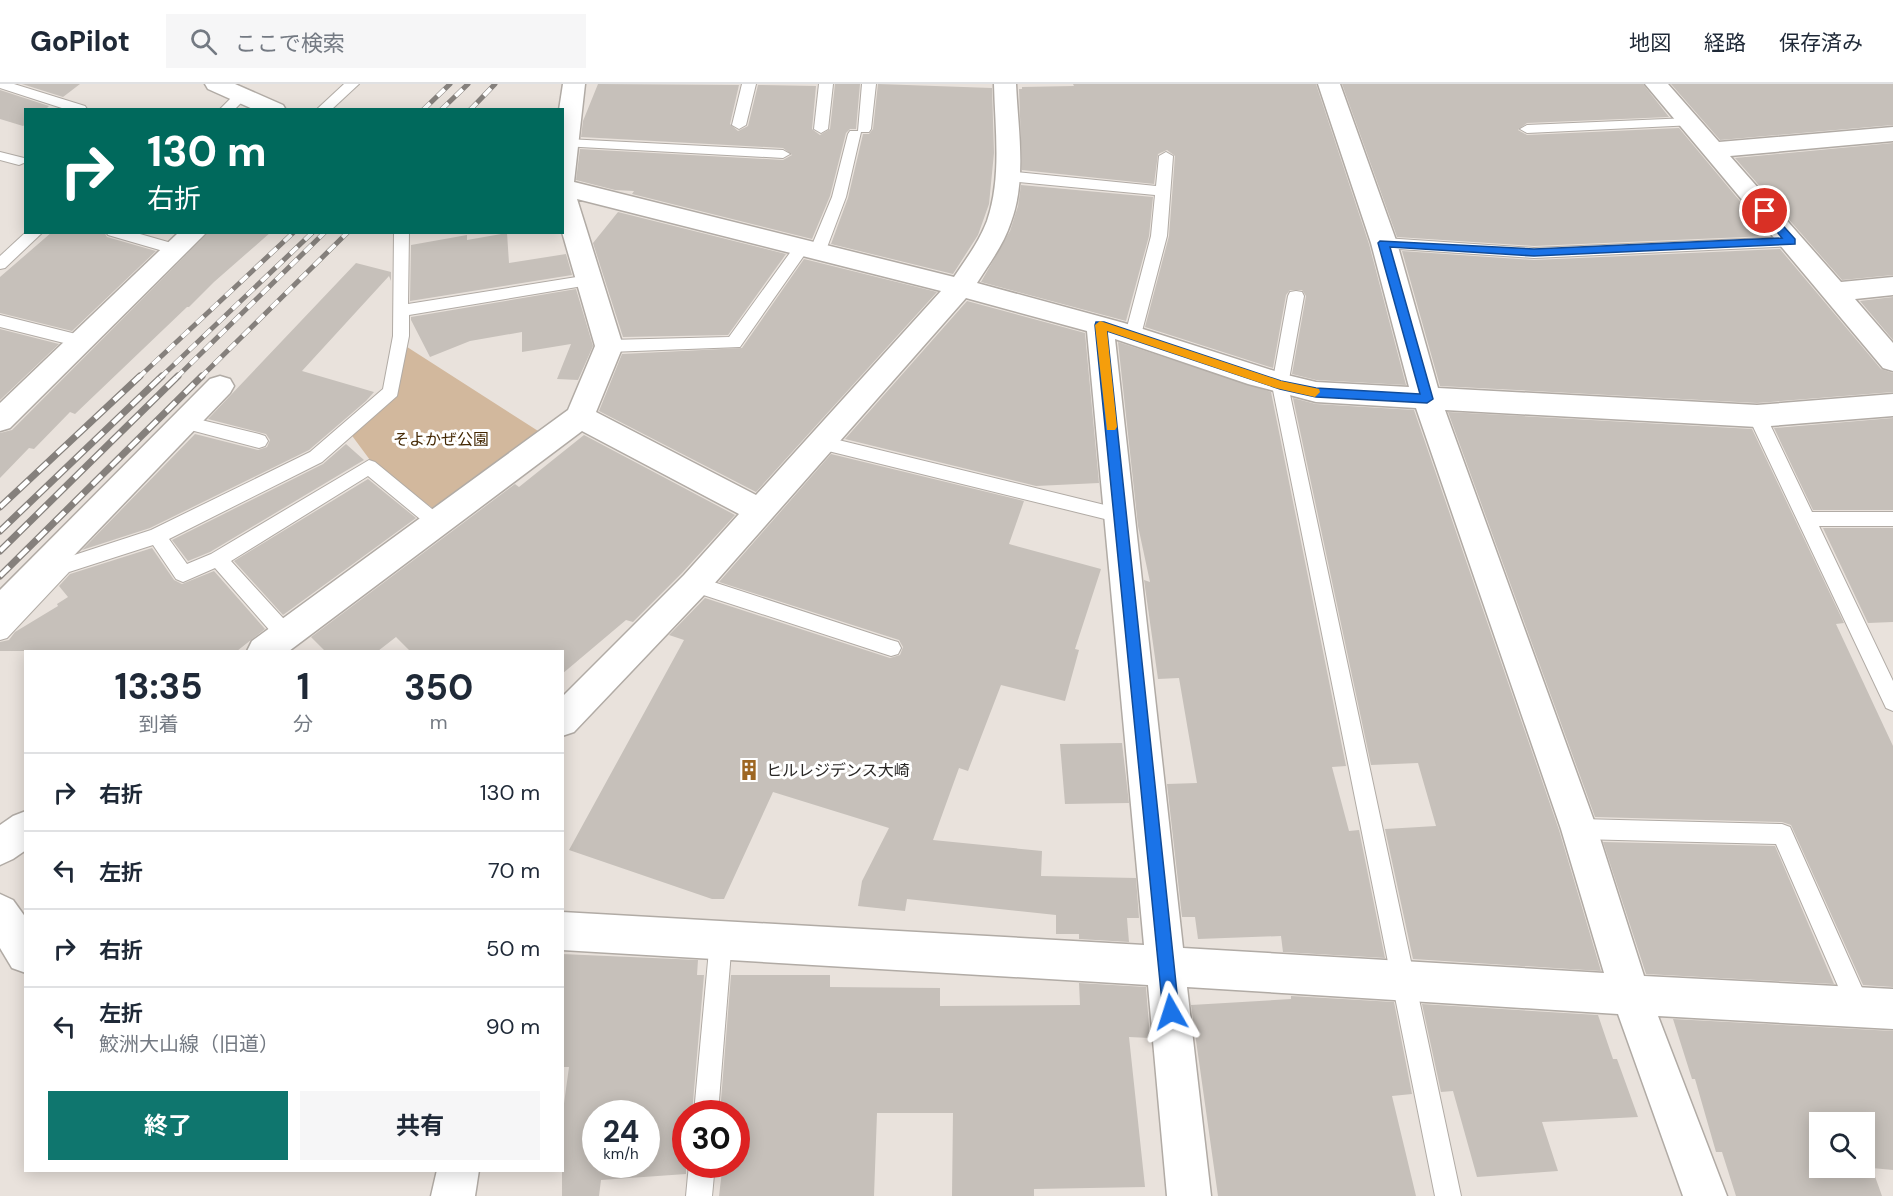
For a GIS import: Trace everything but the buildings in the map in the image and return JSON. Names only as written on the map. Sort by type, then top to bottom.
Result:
[{"type":"street","points":[[216,84],[233,102],[264,108]]},
{"type":"street","points":[[564,169],[574,84]]},
{"type":"street","points":[[564,719],[695,584],[961,286],[987,246],[999,221],[1007,176],[1005,84]]},
{"type":"street","points":[[1329,84],[1384,243],[1427,399],[1579,829],[1631,996],[1705,1196]]},
{"type":"street","points":[[1656,84],[1893,362]]},
{"type":"street","points":[[1712,150],[1893,134]]},
{"type":"street","points":[[564,187],[961,286],[1133,335],[1280,385],[1316,392],[1757,416],[1893,405]]},
{"type":"street","points":[[275,643],[580,417],[609,345],[564,194]]},
{"type":"street","points":[[0,420],[84,342],[186,241]]},
{"type":"street","points":[[1835,292],[1893,286]]},
{"type":"street","points":[[1100,325],[1189,1196]]},
{"type":"street","points":[[0,611],[220,386]]},
{"type":"street","points":[[580,417],[761,511]]},
{"type":"street","points":[[0,847],[24,829]]},
{"type":"street","points":[[0,913],[24,951]]},
{"type":"street","points":[[564,931],[1166,966],[1402,983],[1876,1009]]},
{"type":"street","points":[[453,1196],[458,1172]]},
{"type":"lane","points":[[0,84],[77,108]]},
{"type":"lane","points":[[324,108],[352,84]]},
{"type":"lane","points":[[739,125],[749,84]]},
{"type":"lane","points":[[821,129],[826,84]]},
{"type":"lane","points":[[609,345],[734,343],[810,248],[839,197],[860,132],[869,84]]},
{"type":"lane","points":[[1527,129],[1689,122]]},
{"type":"lane","points":[[567,143],[783,154]]},
{"type":"lane","points":[[0,156],[19,161]]},
{"type":"lane","points":[[1133,335],[1159,236],[1166,156]]},
{"type":"lane","points":[[1007,176],[1164,191]]},
{"type":"lane","points":[[0,264],[34,234]]},
{"type":"lane","points":[[129,234],[186,241]]},
{"type":"lane","points":[[0,632],[63,566],[157,537],[316,458],[391,392],[401,336],[402,234]]},
{"type":"lane","points":[[1384,243],[1534,253],[1791,242]]},
{"type":"lane","points":[[400,311],[590,280]]},
{"type":"lane","points":[[1296,296],[1280,385],[1402,983],[1448,1196]]},
{"type":"lane","points":[[0,321],[84,342]]},
{"type":"lane","points":[[1757,416],[1893,702]]},
{"type":"lane","points":[[185,422],[258,441]]},
{"type":"lane","points":[[822,442],[1121,516]]},
{"type":"lane","points":[[157,537],[183,574],[218,559],[369,467],[437,523]]},
{"type":"lane","points":[[1806,519],[1893,519]]},
{"type":"lane","points":[[218,559],[275,643]]},
{"type":"lane","points":[[695,584],[891,648]]},
{"type":"lane","points":[[1579,829],[1782,834],[1876,1009]]},
{"type":"lane","points":[[707,1100],[721,939]]},
{"type":"lane","points":[[699,1196],[701,1178]]},
{"type":"green space","name":"そよかぜ公園","points":[[404,345],[546,436],[440,514],[370,460],[350,433],[396,393]]},
{"type":"railway","points":[[425,108],[450,84]]},
{"type":"railway","points":[[443,108],[468,84]]},
{"type":"railway","points":[[472,108],[495,84]]},
{"type":"railway","points":[[138,378],[292,234]]},
{"type":"railway","points":[[160,378],[311,234]]},
{"type":"railway","points":[[176,378],[323,234]]},
{"type":"railway","points":[[200,378],[346,234]]},
{"type":"railway","points":[[0,507],[140,376]]},
{"type":"railway","points":[[0,531],[162,376]]},
{"type":"railway","points":[[0,551],[178,376]]},
{"type":"railway","points":[[0,576],[202,376]]},
{"type":"slow traffic","points":[[1111,427],[1100,325],[1280,385],[1315,392]]},
{"type":"place","name":"ヒルレジデンス大崎","points":[[749,770]]},
{"type":"route","points":[[1171,1012],[1100,325],[1280,385],[1316,392],[1427,399],[1384,243],[1534,253],[1791,242],[1765,211]]}]
